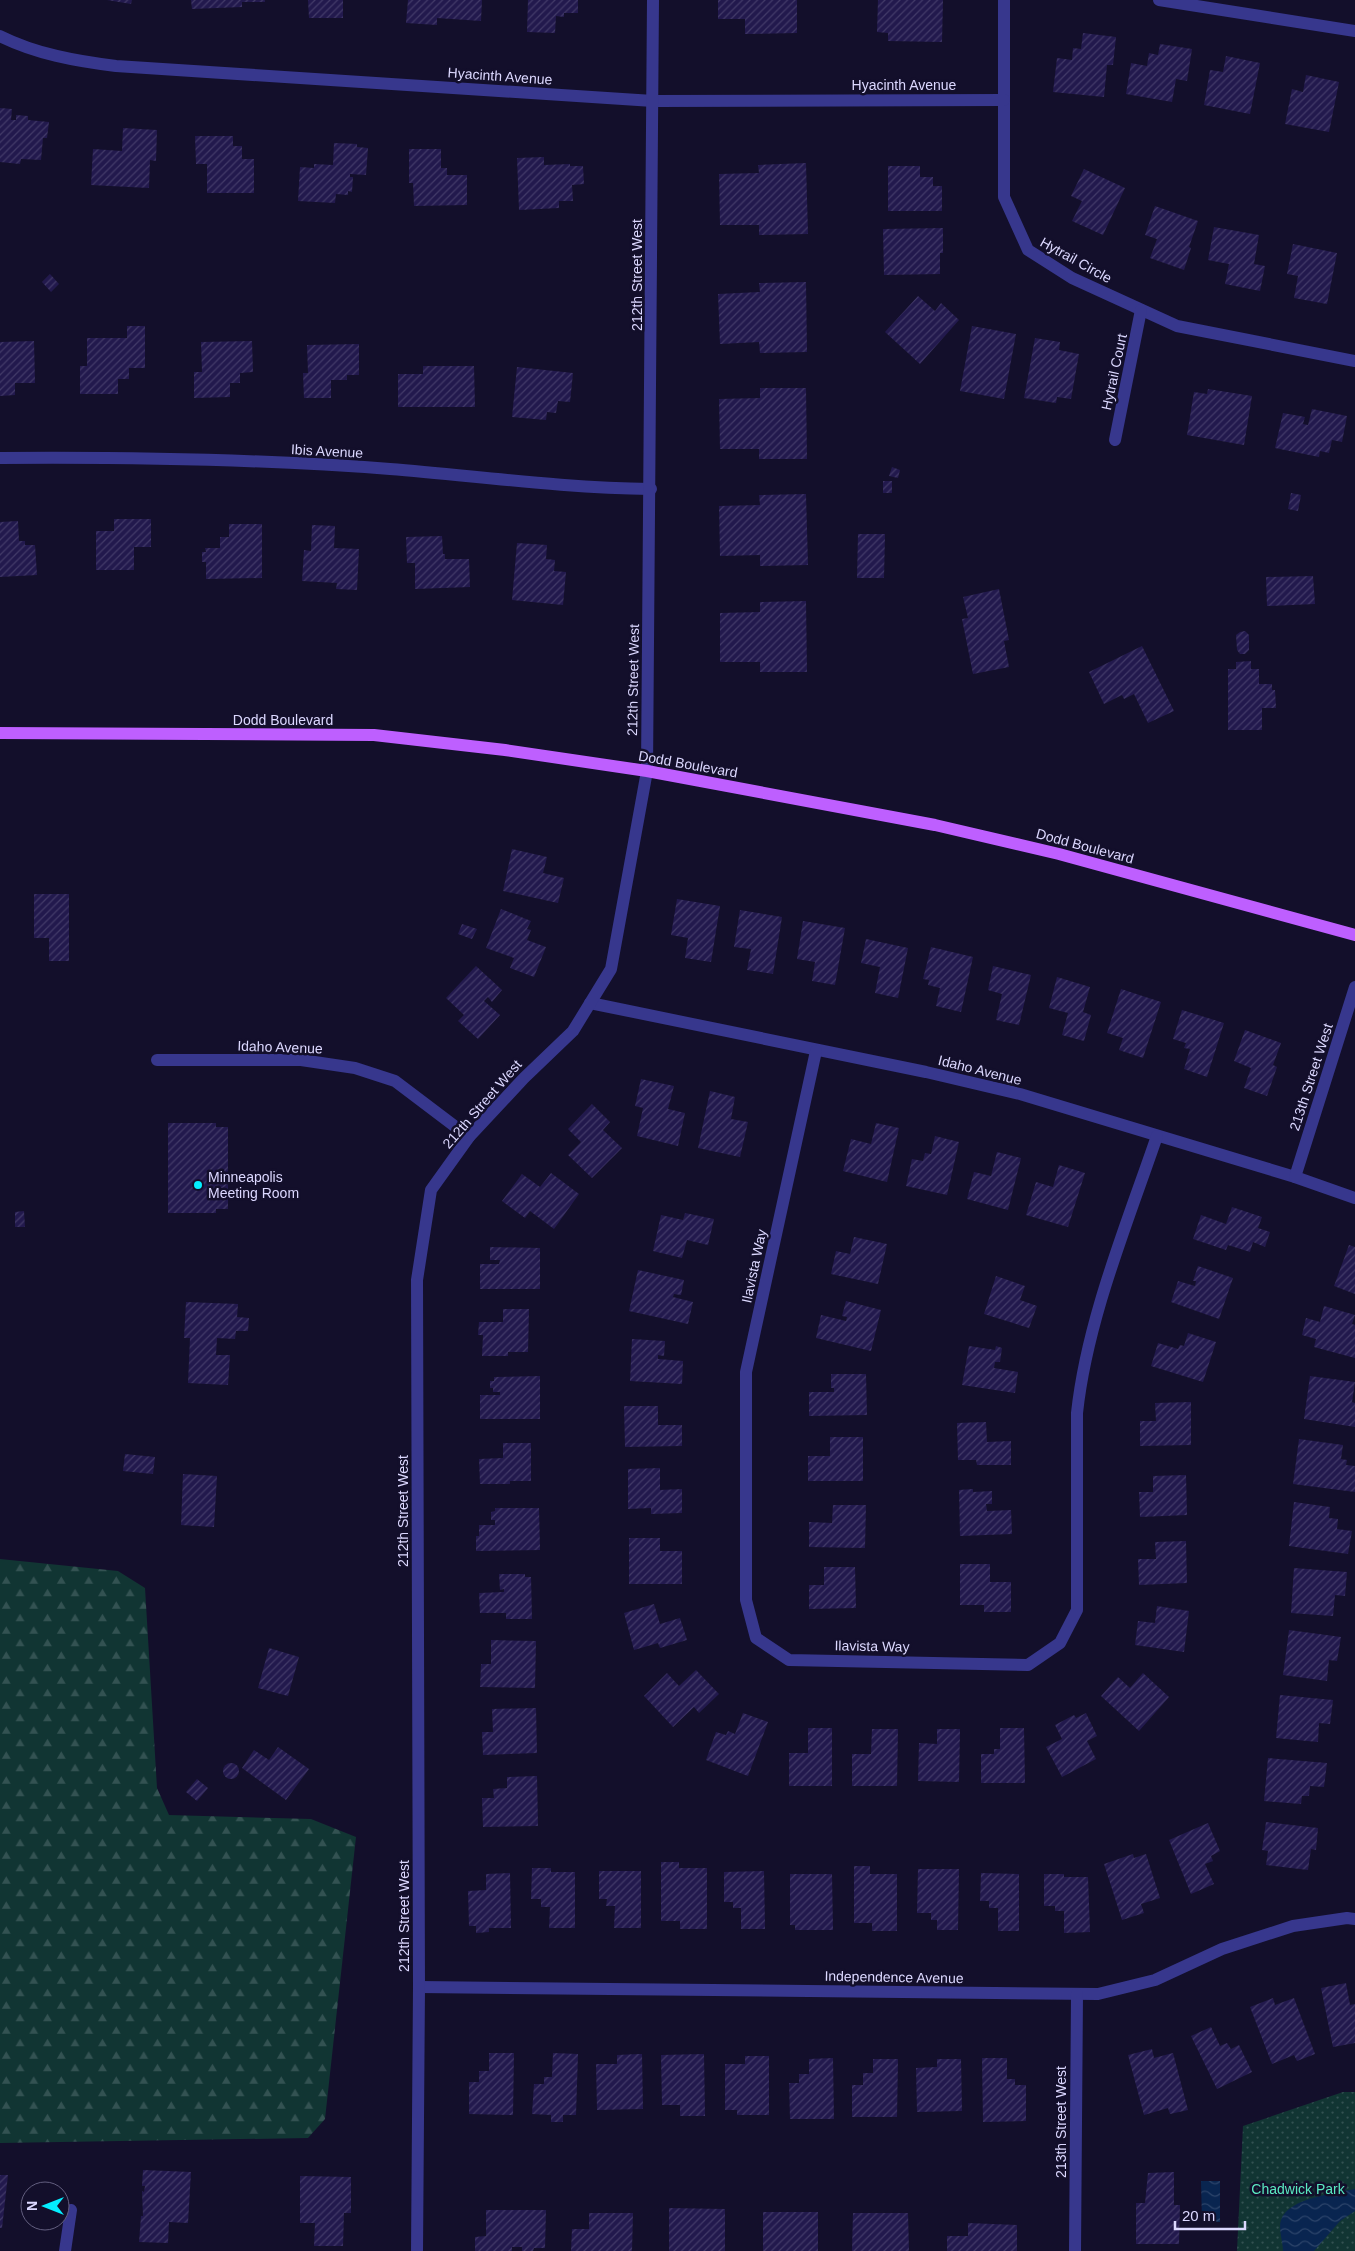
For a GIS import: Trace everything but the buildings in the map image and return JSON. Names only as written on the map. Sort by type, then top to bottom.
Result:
[{"type":"main road","name":"Dodd Boulevard","points":[[0,733],[374,735],[505,750],[647,771],[992,838],[1058,854],[1355,936]]},
{"type":"street","name":"212th Street West","points":[[417,2251],[419,1987],[417,1280],[431,1190],[469,1137],[524,1078],[573,1031],[611,969],[647,771],[651,489],[653,0]]},
{"type":"street","name":"Hytrail Circle","points":[[1004,0],[1004,197],[1028,250],[1072,278],[1177,326],[1355,361]]},
{"type":"street","points":[[1159,0],[1355,31]]},
{"type":"street","name":"Hyacinth Avenue","points":[[0,36],[50,54],[77,61],[116,66],[653,101],[1004,100]]},
{"type":"street","name":"Hytrail Court","points":[[1115,440],[1142,310]]},
{"type":"street","name":"Ibis Avenue","points":[[0,458],[239,461],[389,469],[591,488],[651,489]]},
{"type":"street","name":"213th Street West","points":[[1295,1177],[1355,987]]},
{"type":"street","name":"Idaho Avenue","points":[[590,1003],[816,1051],[926,1072],[1020,1094],[1295,1177],[1355,1198]]},
{"type":"street","name":"Ilavista Way","points":[[816,1051],[746,1372],[746,1600],[756,1638],[788,1660],[1028,1664],[1060,1643],[1077,1610],[1077,1413],[1080,1388],[1088,1346],[1098,1312],[1156,1136]]},
{"type":"street","name":"Idaho Avenue","points":[[158,1060],[301,1060],[355,1068],[394,1081],[469,1137]]},
{"type":"street","name":"Independence Avenue","points":[[419,1987],[1098,1994],[1155,1980],[1222,1949],[1292,1926],[1347,1918],[1355,1919]]},
{"type":"street","name":"213th Street West","points":[[1075,2251],[1077,1994]]},
{"type":"street","points":[[65,2251],[71,2210]]},
{"type":"green space","points":[[0,1559],[118,1571],[145,1588],[157,1788],[169,1815],[311,1819],[356,1837],[325,2119],[308,2138],[0,2143]]},
{"type":"green space","name":"Chadwick Park","points":[[1343,2092],[1355,2092],[1355,2251],[1237,2251],[1243,2126]]},
{"type":"water","points":[[1201,2181],[1220,2181],[1220,2222],[1202,2222]]},
{"type":"water","points":[[1355,2189],[1355,2211],[1340,2221],[1314,2251],[1283,2251],[1280,2223],[1285,2213],[1293,2206],[1314,2198]]},
{"type":"place","name":"Minneapolis Meeting Room","points":[[198,1185]]}]
